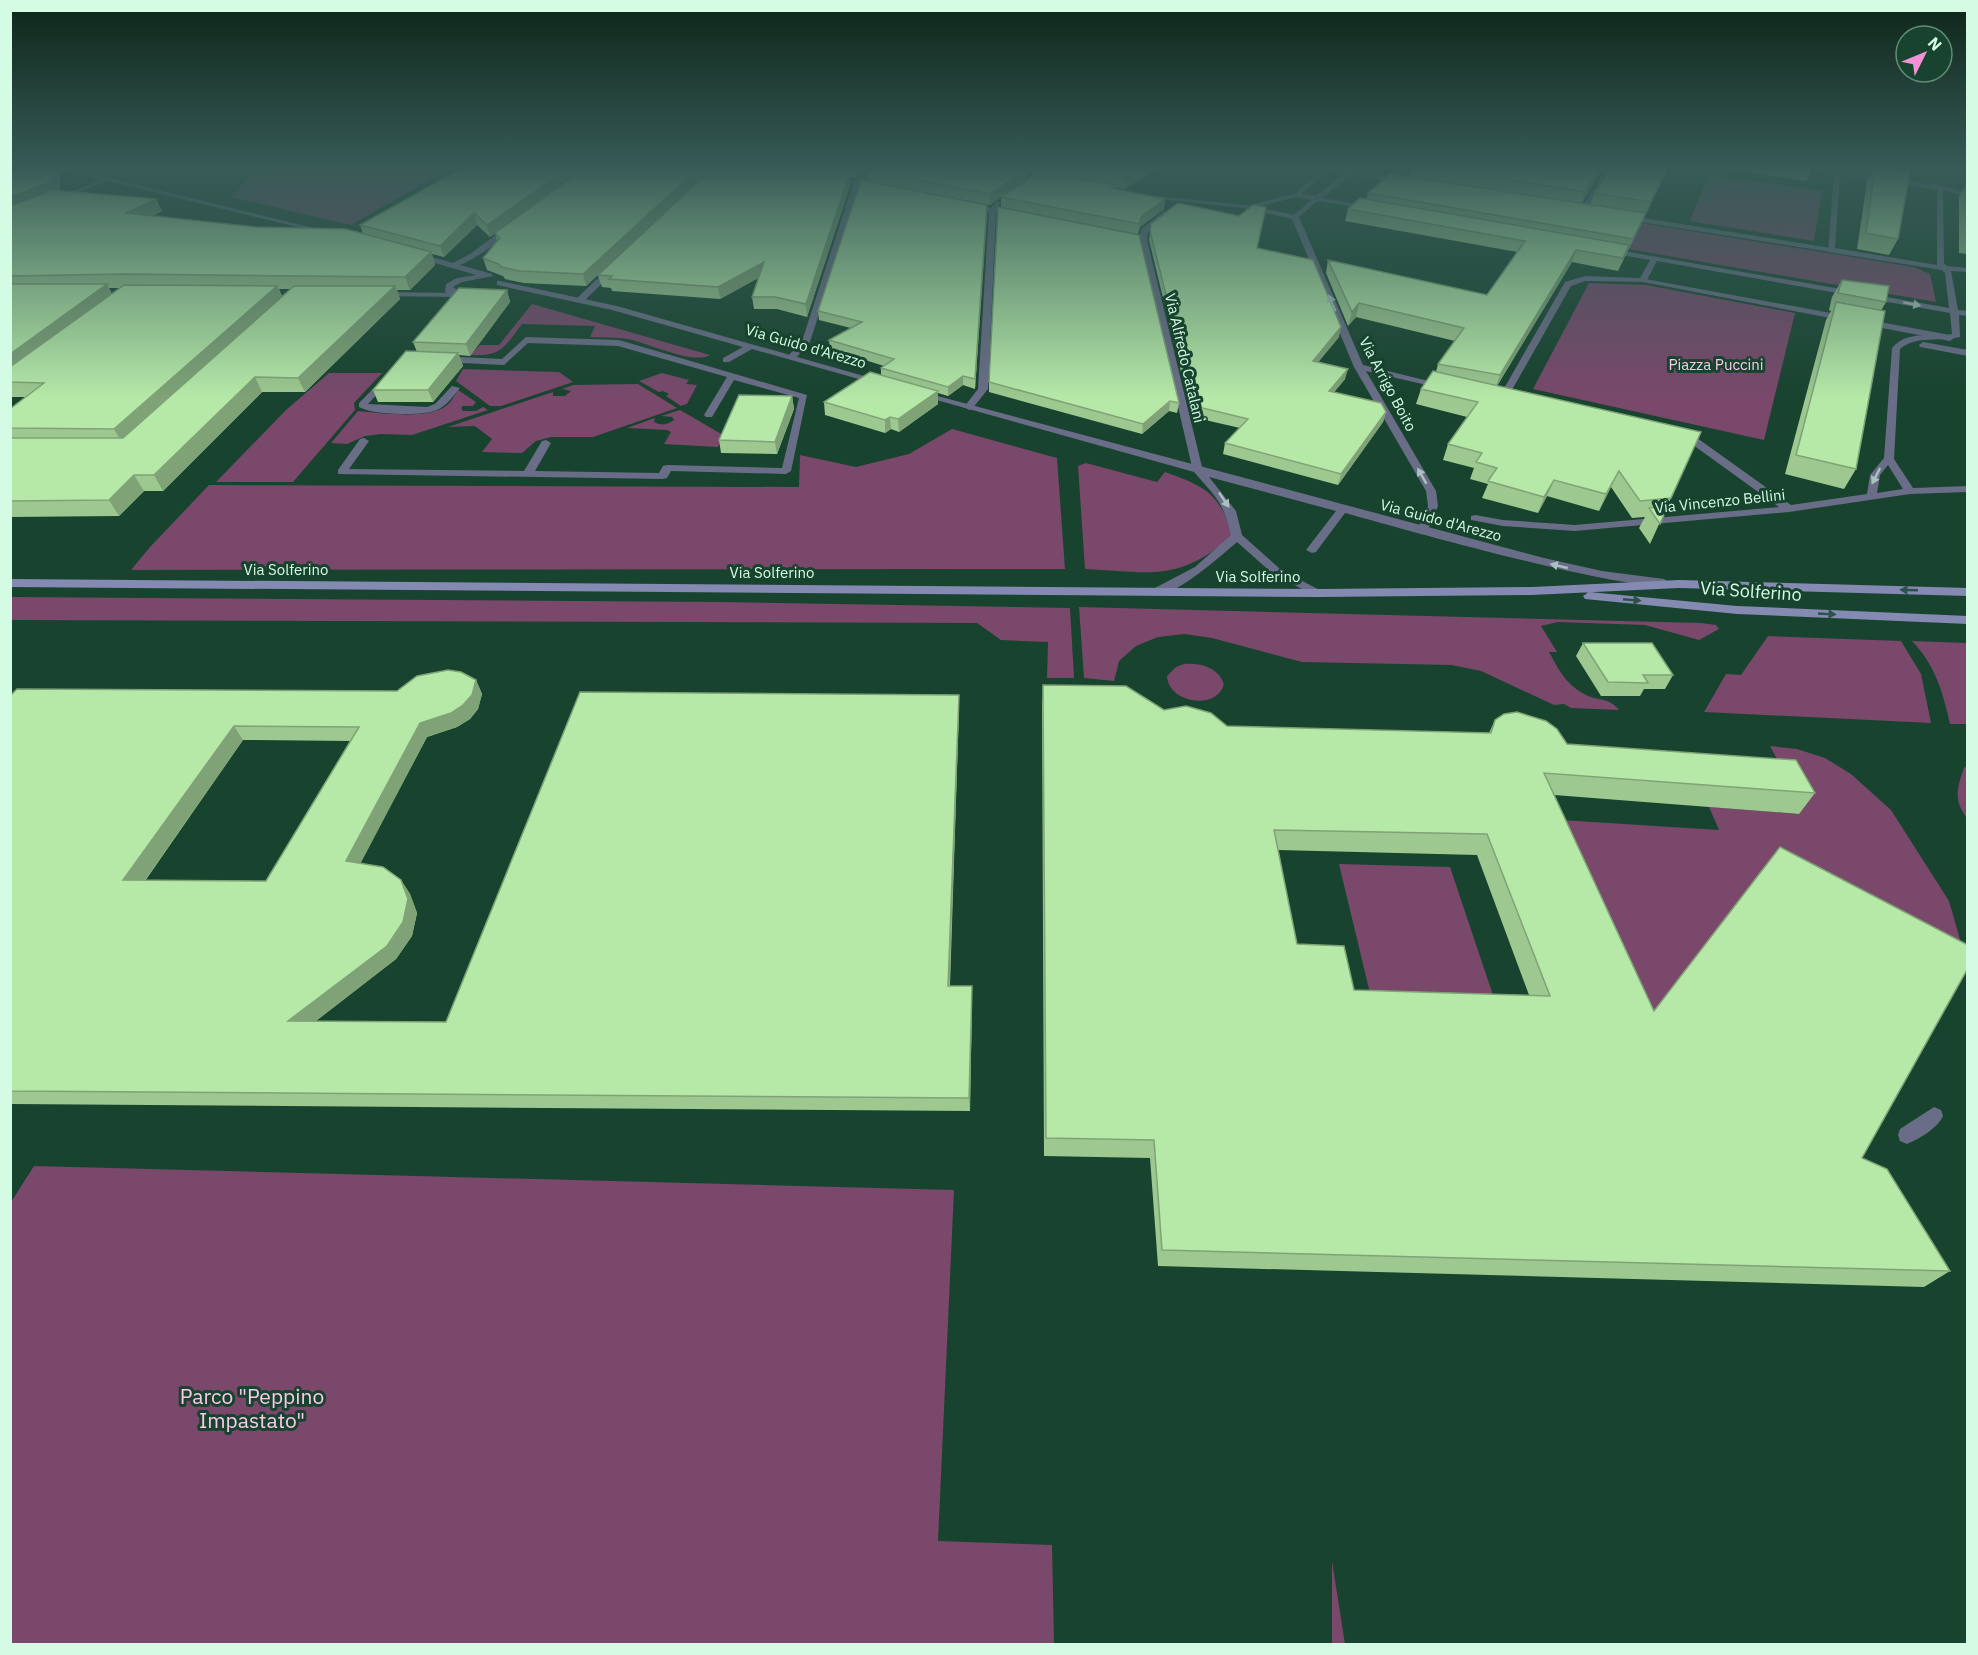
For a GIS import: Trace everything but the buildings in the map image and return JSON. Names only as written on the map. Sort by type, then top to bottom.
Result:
[{"type":"main road","name":"Via Solferino","points":[[10,583],[1319,593],[1532,591],[1679,584],[1968,592]]},
{"type":"main road","name":"Via Solferino","points":[[1532,591],[1737,610],[1968,620]]},
{"type":"street","points":[[452,266],[473,256],[489,244]]},
{"type":"street","points":[[792,357],[806,342],[837,244]]},
{"type":"street","points":[[969,407],[983,389],[991,244]]},
{"type":"street","name":"Via Alfredo Catalani","points":[[1144,244],[1198,471]]},
{"type":"street","name":"Via Arrigo Boito","points":[[1307,244],[1359,367],[1431,490],[1433,506],[1423,530]]},
{"type":"street","points":[[1795,244],[1968,270]]},
{"type":"street","points":[[1831,244],[1831,250]]},
{"type":"street","points":[[1910,491],[1889,459],[1896,348],[1902,341],[1909,338],[1950,338],[1957,335],[1949,273],[1940,263],[1940,244]]},
{"type":"street","points":[[1596,248],[1968,314]]},
{"type":"street","points":[[407,252],[489,276],[500,283],[580,300]]},
{"type":"street","points":[[1643,280],[1654,259]]},
{"type":"street","points":[[516,297],[580,300],[619,263]]},
{"type":"street","points":[[452,266],[455,277],[448,290],[460,295]]},
{"type":"street","points":[[400,295],[451,284],[469,277],[489,276]]},
{"type":"street","points":[[1503,393],[1510,386],[1568,284],[1575,280],[1643,280],[1950,338]]},
{"type":"street","points":[[366,294],[473,295],[487,293],[500,283]]},
{"type":"street","name":"Via Guido d'Arezzo","points":[[580,300],[892,385]]},
{"type":"street","points":[[364,441],[342,472],[663,476],[667,468],[786,471],[804,397],[619,343],[526,340],[504,362],[428,359]]},
{"type":"street","points":[[1902,341],[1968,353]]},
{"type":"street","points":[[709,369],[751,346]]},
{"type":"street","points":[[399,366],[362,405],[369,409],[428,410],[438,406],[455,388]]},
{"type":"street","points":[[1359,367],[1456,389]]},
{"type":"street","points":[[709,415],[732,376]]},
{"type":"street","name":"Via Guido d'Arezzo","points":[[903,388],[1342,510],[1583,572],[1647,582],[1679,584]]},
{"type":"street","points":[[1479,393],[1514,395]]},
{"type":"street","points":[[1663,430],[1686,435],[1789,509]]},
{"type":"street","points":[[528,474],[546,443]]},
{"type":"street","points":[[1872,496],[1871,485],[1876,471],[1889,459]]},
{"type":"street","points":[[1198,471],[1218,492],[1231,511],[1237,536],[1276,571],[1319,593]]},
{"type":"street","name":"Via Vincenzo Bellini","points":[[1475,518],[1503,523],[1575,528],[1789,509],[1910,491],[1968,489]]},
{"type":"street","points":[[1312,550],[1342,510]]},
{"type":"street","points":[[1157,592],[1199,569],[1237,536]]},
{"type":"street","points":[[1907,1135],[1934,1116]]},
{"type":"green space","points":[[1624,244],[1773,244],[1914,267],[1930,274],[1936,302],[1622,248]]},
{"type":"green space","name":"Piazza Puccini","points":[[1589,283],[1646,285],[1795,313],[1764,440],[1533,389]]},
{"type":"green space","points":[[532,304],[710,355],[693,357],[628,339],[590,337],[595,326],[522,324],[507,344],[496,352],[470,355],[480,345],[499,345]]},
{"type":"green space","points":[[463,369],[559,372],[573,382],[501,406],[490,406],[456,381]]},
{"type":"green space","points":[[329,373],[382,373],[354,403],[355,410],[293,482],[216,482],[286,410]]},
{"type":"green space","points":[[662,373],[689,380],[686,384],[697,385],[687,404],[681,406],[666,396],[669,394],[659,392],[639,381]]},
{"type":"green space","points":[[638,384],[677,408],[593,437],[551,437],[536,441],[522,453],[482,452],[492,439],[475,426],[448,427],[553,392],[553,396],[565,396],[571,391],[562,389],[573,385]]},
{"type":"green space","points":[[458,390],[476,402],[473,406],[463,406],[461,408],[463,411],[476,411],[483,407],[488,410],[412,435],[381,434],[365,436],[347,444],[331,443],[358,411],[402,414],[435,411],[448,404]]},
{"type":"green space","points":[[680,410],[723,435],[718,447],[664,444],[671,432],[667,430],[627,428],[655,418],[654,422],[666,424],[674,420],[672,417],[661,416]]},
{"type":"green space","points":[[952,429],[1057,458],[1065,569],[131,570],[209,485],[799,487],[800,455],[856,467],[909,454]]},
{"type":"green space","points":[[1086,463],[1157,482],[1165,472],[1190,482],[1216,500],[1232,535],[1196,561],[1180,568],[1146,572],[1085,569],[1078,466]]},
{"type":"green space","points":[[11,597],[722,602],[1070,608],[1074,678],[1047,678],[1048,642],[1001,640],[977,623],[11,620]]},
{"type":"green space","points":[[1079,607],[1701,623],[1716,625],[1719,629],[1699,640],[1645,625],[1558,622],[1541,626],[1557,652],[1549,652],[1568,682],[1586,695],[1607,701],[1619,710],[1554,705],[1481,671],[1452,665],[1302,662],[1212,638],[1184,634],[1158,637],[1136,646],[1119,661],[1114,681],[1084,678]]},
{"type":"green space","points":[[1768,636],[1901,641],[1921,674],[1931,723],[1704,712],[1726,674],[1741,675]]},
{"type":"green space","points":[[1912,641],[1967,643],[1967,724],[1950,724],[1932,669]]},
{"type":"green space","points":[[1184,664],[1202,665],[1213,670],[1224,684],[1220,693],[1212,698],[1193,700],[1184,698],[1175,692],[1169,685],[1167,676],[1176,667]]},
{"type":"green space","points":[[1770,746],[1797,749],[1825,758],[1851,774],[1891,810],[1949,901],[1961,943],[1639,1030],[1545,819],[1719,830],[1709,807],[1798,814],[1786,776]]},
{"type":"green space","points":[[1967,765],[1967,818],[1958,800],[1958,788]]},
{"type":"green space","points":[[1339,864],[1450,867],[1498,1010],[1373,1006]]},
{"type":"green space","name":"Parco \"Peppino Impastato\"","points":[[34,1166],[954,1190],[938,1541],[1052,1545],[1054,1644],[11,1644],[11,1202]]},
{"type":"green space","points":[[1332,1561],[1345,1644],[1332,1644]]}]
